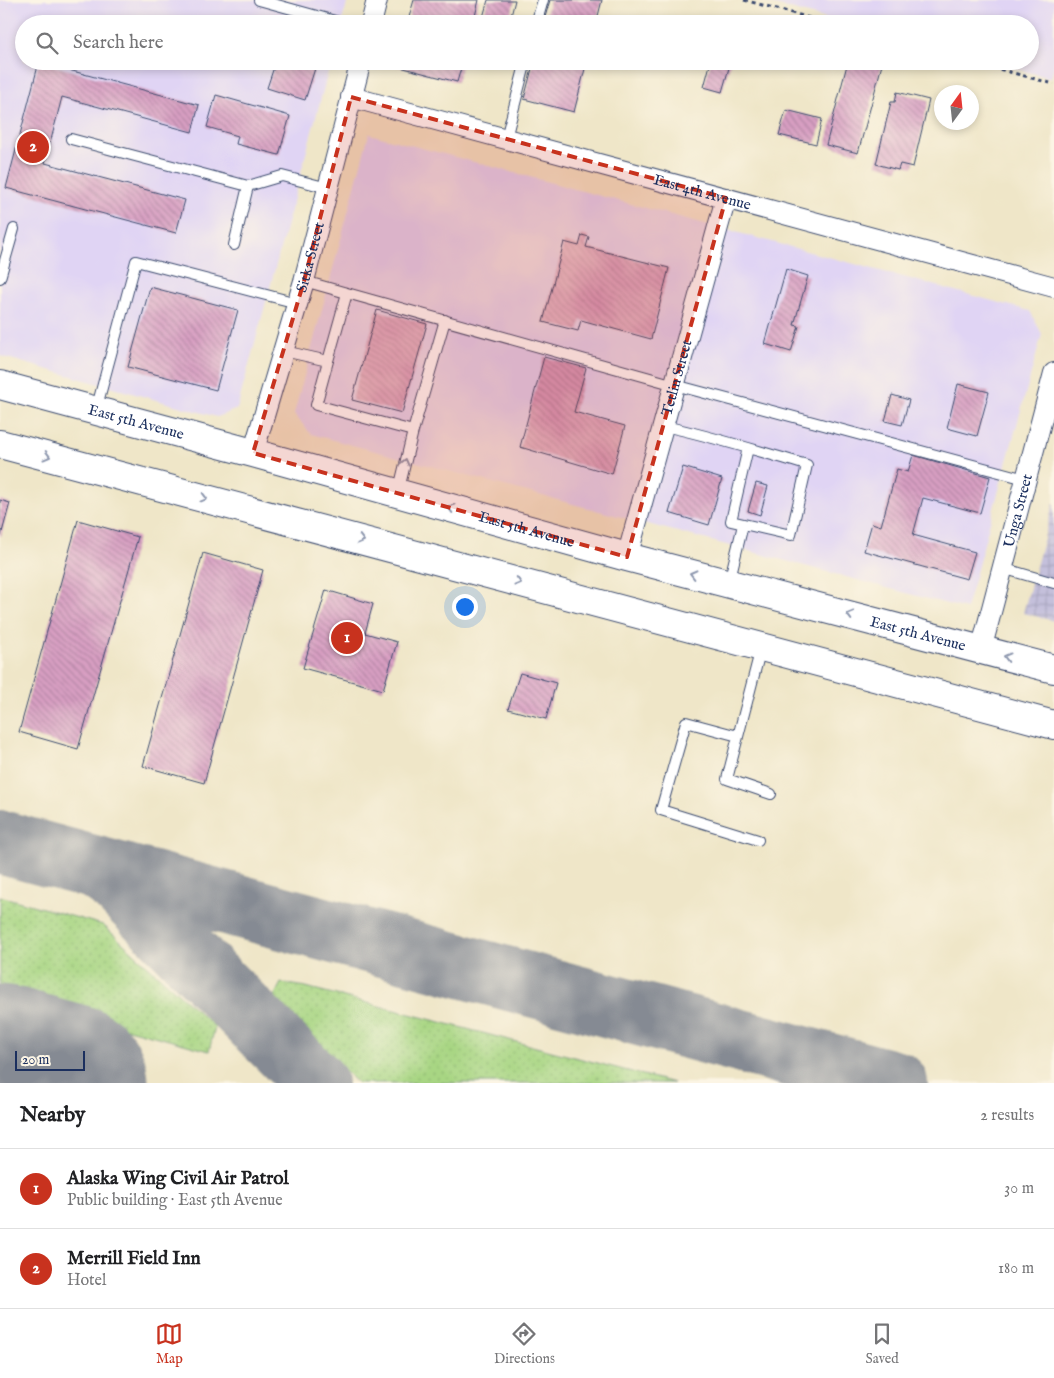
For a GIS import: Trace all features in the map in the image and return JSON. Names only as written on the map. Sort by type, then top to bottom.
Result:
[{"type":"highway","name":"East 5th Avenue","points":[[0,385],[627,557],[1054,669]]},
{"type":"highway","points":[[0,444],[1054,725]]},
{"type":"street","points":[[373,15],[377,0]]},
{"type":"street","name":"Sitka Street","points":[[253,453],[298,303],[358,70]]},
{"type":"street","name":"East 4th Avenue","points":[[351,97],[1054,287]]},
{"type":"street","name":"Tetlin Street","points":[[627,557],[726,198]]},
{"type":"street","name":"Unga Street","points":[[981,650],[1054,374]]},
{"type":"lane","points":[[259,0],[313,15]]},
{"type":"lane","points":[[539,15],[543,0]]},
{"type":"lane","points":[[506,138],[524,70]]},
{"type":"lane","points":[[71,139],[248,186],[282,176],[328,188]]},
{"type":"lane","points":[[234,245],[248,186]]},
{"type":"lane","points":[[0,278],[14,229]]},
{"type":"lane","points":[[95,411],[136,261],[298,303]]},
{"type":"lane","points":[[304,281],[675,385],[1025,479]]},
{"type":"lane","points":[[347,293],[316,405],[414,431]]},
{"type":"lane","points":[[398,493],[445,320]]},
{"type":"lane","points":[[284,350],[328,362]]},
{"type":"lane","points":[[664,426],[748,448],[807,465],[791,535],[731,521],[748,448]]},
{"type":"lane","points":[[729,583],[743,525]]},
{"type":"lane","points":[[1002,568],[1054,583]]},
{"type":"lane","points":[[761,647],[727,779],[771,794]]},
{"type":"lane","points":[[738,736],[686,722],[661,810],[758,840]]},
{"type":"path","points":[[744,0],[799,15]]},
{"type":"path","points":[[1003,70],[1054,84]]},
{"type":"highlighted area","points":[[351,97],[726,198],[627,557],[253,453],[304,281]]},
{"type":"shaded area","points":[[0,0],[348,0],[344,15],[15,15],[15,70],[329,70],[237,409],[217,417],[0,356]]},
{"type":"shaded area","points":[[757,0],[1054,0],[1054,67],[1051,78],[1020,70],[1039,70],[1039,15],[813,15]]},
{"type":"shaded area","points":[[369,134],[1030,311],[1042,334],[966,609],[311,434],[294,414]]},
{"type":"shaded area","points":[[1054,502],[1054,621],[1023,613]]},
{"type":"green space","points":[[0,896],[103,925],[215,1027],[209,1051],[0,994]]},
{"type":"green space","points":[[281,983],[306,987],[674,1083],[358,1083],[271,1002]]},
{"type":"building","points":[[414,0],[479,0],[475,15],[410,15]]},
{"type":"building","points":[[488,0],[515,0],[511,15],[484,15]]},
{"type":"building","points":[[550,0],[602,0],[598,15],[546,15]]},
{"type":"building","points":[[37,70],[69,70],[199,105],[192,132],[62,97],[45,163],[185,200],[176,233],[6,188]]},
{"type":"building","points":[[273,70],[314,70],[305,100],[267,88]]},
{"type":"building","points":[[411,70],[460,70],[457,82]]},
{"type":"building","points":[[532,70],[585,70],[574,112],[524,99]]},
{"type":"building","points":[[709,70],[728,70],[722,92],[704,87]]},
{"type":"building","points":[[846,70],[881,70],[858,153],[826,145]]},
{"type":"building","points":[[897,92],[929,100],[913,167],[900,164],[898,170],[876,164],[891,102],[895,102]]},
{"type":"building","points":[[216,95],[290,116],[279,155],[236,144],[238,136],[207,127]]},
{"type":"building","points":[[786,110],[822,119],[816,144],[779,135]]},
{"type":"building","points":[[582,235],[589,237],[586,247],[669,268],[651,339],[581,320],[578,331],[543,322],[564,242],[579,246]]},
{"type":"building","points":[[786,269],[808,276],[794,325],[799,326],[791,352],[765,344]]},
{"type":"building","points":[[150,287],[238,310],[216,390],[128,367]]},
{"type":"building","points":[[377,310],[427,324],[402,413],[352,400]]},
{"type":"building","points":[[544,357],[586,368],[574,412],[625,426],[612,474],[520,447]]},
{"type":"building","points":[[958,384],[989,392],[977,436],[947,428]]},
{"type":"building","points":[[892,395],[909,400],[902,425],[885,421]]},
{"type":"building","points":[[913,455],[990,477],[980,513],[923,498],[913,535],[975,552],[967,579],[864,551],[872,523],[881,526],[897,469],[908,472]]},
{"type":"building","points":[[683,467],[722,479],[709,525],[669,513]]},
{"type":"building","points":[[756,483],[768,486],[760,515],[748,511]]},
{"type":"building","points":[[0,500],[10,503],[1,536],[0,536]]},
{"type":"building","points":[[78,520],[138,537],[78,749],[19,732]]},
{"type":"building","points":[[203,553],[263,570],[204,783],[143,766]]},
{"type":"building","points":[[326,590],[373,604],[365,633],[397,642],[383,690],[303,668]]},
{"type":"building","points":[[520,673],[556,683],[546,719],[508,709]]},
{"type":"taxiway","points":[[0,842],[896,1083]]},
{"type":"taxiway","points":[[103,873],[116,882],[316,1083]]},
{"type":"runway","points":[[0,1064],[69,1083]]},
{"type":"place","name":"Merrill Field Inn","points":[[33,147]]},
{"type":"place","name":"Alaska Wing Civil Air Patrol","points":[[347,638]]}]
